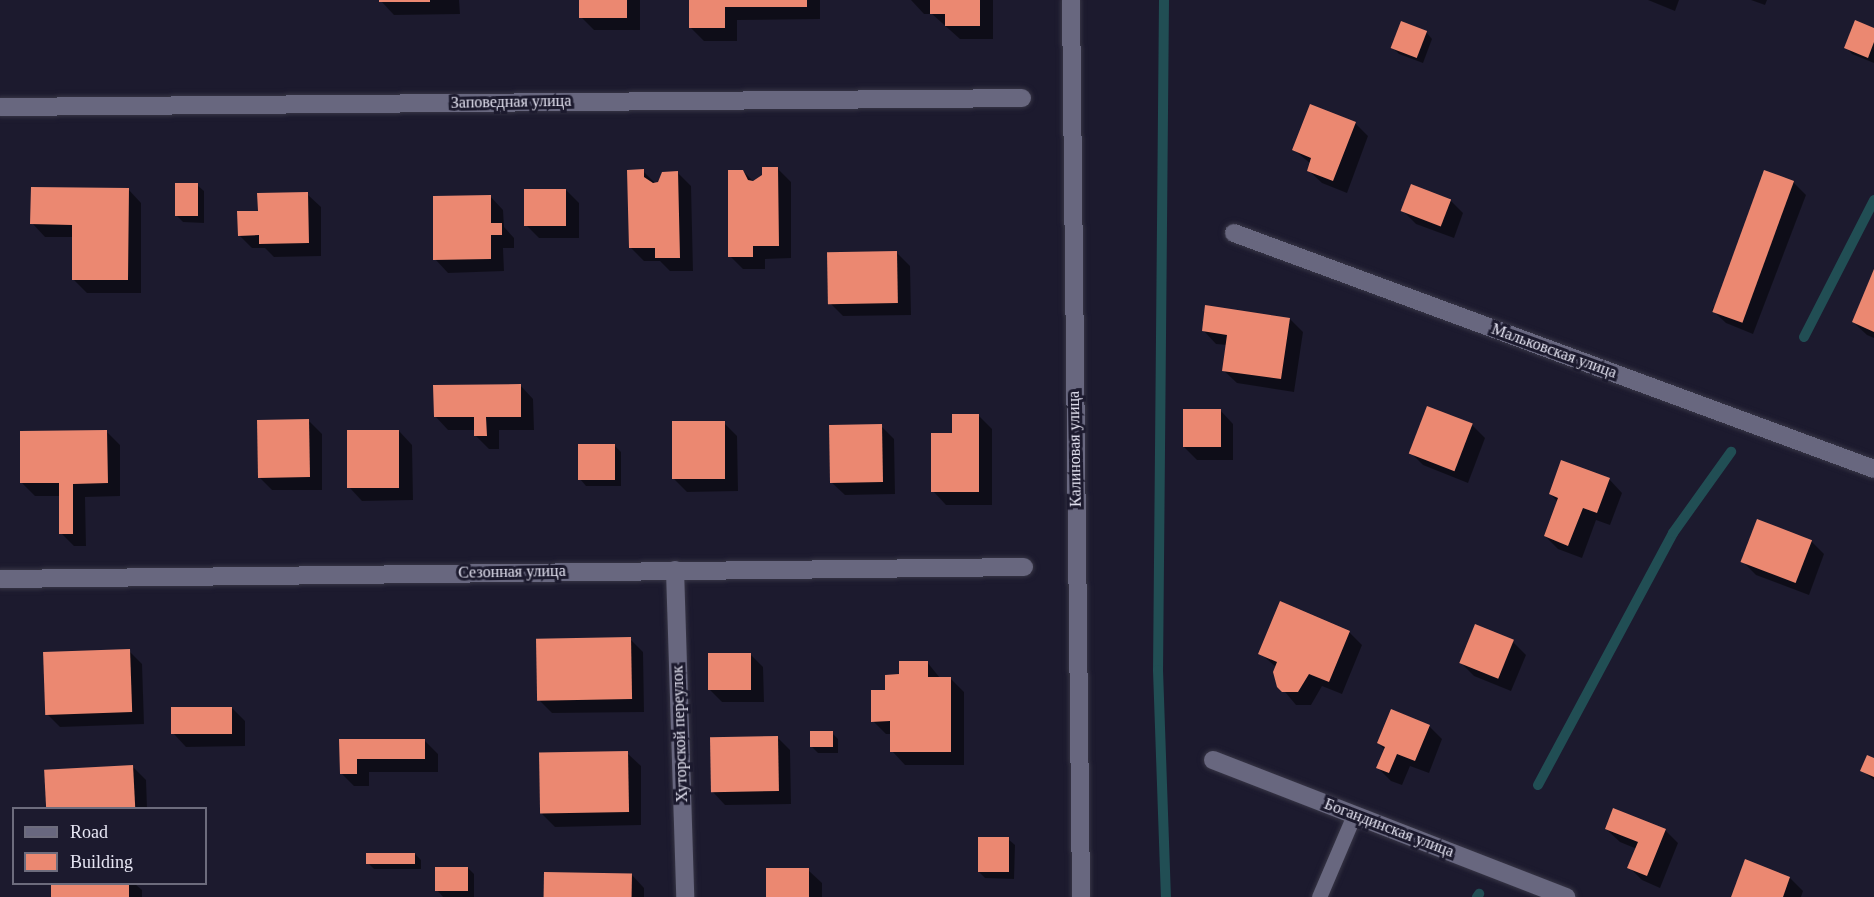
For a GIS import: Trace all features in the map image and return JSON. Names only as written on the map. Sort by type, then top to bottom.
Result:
[{"type":"street","name":"Калиновая улица","points":[[1071,0],[1081,897]]},
{"type":"street","name":"Заповедная улица","points":[[0,107],[1022,98]]},
{"type":"street","name":"Мальковская улица","points":[[1234,233],[1874,469]]},
{"type":"street","name":"Сезонная улица","points":[[0,579],[1024,567]]},
{"type":"street","name":"Хуторской переулок","points":[[675,570],[685,897]]},
{"type":"street","name":"Богандинская улица","points":[[1213,760],[1566,897]]},
{"type":"lane","points":[[1319,897],[1354,815]]},
{"type":"building","points":[[379,0],[430,0],[430,2],[379,2]]},
{"type":"building","points":[[579,0],[627,0],[627,18],[579,18]]},
{"type":"building","points":[[689,0],[807,0],[807,7],[725,7],[725,28],[689,28]]},
{"type":"building","points":[[930,0],[980,0],[980,26],[945,26],[945,14],[930,14]]},
{"type":"building","points":[[1855,20],[1874,28],[1874,42],[1868,58],[1844,48]]},
{"type":"building","points":[[1401,21],[1427,31],[1417,58],[1391,48]]},
{"type":"building","points":[[1310,104],[1356,122],[1333,181],[1307,171],[1311,158],[1292,150]]},
{"type":"building","points":[[762,167],[778,167],[779,246],[753,246],[753,257],[728,257],[728,170],[743,170],[748,180],[753,181],[762,175]]},
{"type":"building","points":[[644,169],[644,177],[653,183],[658,182],[662,172],[678,171],[680,258],[655,258],[655,248],[629,248],[627,170]]},
{"type":"building","points":[[1764,170],[1794,181],[1742,323],[1712,312]]},
{"type":"building","points":[[175,183],[198,183],[198,216],[175,216]]},
{"type":"building","points":[[1411,184],[1451,199],[1441,226],[1401,211]]},
{"type":"building","points":[[31,187],[129,188],[128,280],[72,280],[72,225],[30,224]]},
{"type":"building","points":[[524,189],[566,189],[566,226],[524,226]]},
{"type":"building","points":[[308,192],[309,243],[259,244],[259,235],[238,236],[237,211],[258,211],[257,193]]},
{"type":"building","points":[[491,195],[491,223],[502,223],[502,235],[491,235],[491,259],[433,260],[433,196]]},
{"type":"building","points":[[897,251],[898,303],[828,304],[827,252]]},
{"type":"building","points":[[1874,269],[1874,332],[1852,322]]},
{"type":"building","points":[[1205,305],[1290,318],[1281,379],[1222,371],[1227,335],[1202,331]]},
{"type":"building","points":[[521,384],[521,417],[486,417],[487,436],[474,436],[474,417],[434,417],[433,385]]},
{"type":"building","points":[[1427,406],[1473,424],[1454,471],[1409,454]]},
{"type":"building","points":[[1183,409],[1221,409],[1221,447],[1183,447]]},
{"type":"building","points":[[952,414],[979,414],[979,492],[931,492],[931,433],[952,433]]},
{"type":"building","points":[[309,419],[310,477],[258,478],[257,420]]},
{"type":"building","points":[[672,421],[725,421],[725,479],[672,479]]},
{"type":"building","points":[[882,424],[883,482],[830,483],[829,425]]},
{"type":"building","points":[[107,430],[108,483],[73,484],[73,534],[59,534],[59,483],[20,483],[20,431]]},
{"type":"building","points":[[347,430],[399,430],[399,488],[347,488]]},
{"type":"building","points":[[578,444],[615,444],[615,480],[578,480]]},
{"type":"building","points":[[1561,460],[1610,478],[1597,513],[1583,508],[1568,546],[1544,536],[1558,498],[1549,494]]},
{"type":"building","points":[[1757,519],[1812,540],[1796,583],[1741,562]]},
{"type":"building","points":[[1280,601],[1350,631],[1329,682],[1309,674],[1298,692],[1282,692],[1277,687],[1273,672],[1277,662],[1258,654]]},
{"type":"building","points":[[1475,624],[1514,640],[1498,679],[1459,663]]},
{"type":"building","points":[[631,637],[632,699],[537,701],[536,639]]},
{"type":"building","points":[[130,649],[132,712],[45,715],[43,652]]},
{"type":"building","points":[[708,653],[751,653],[751,690],[708,690]]},
{"type":"building","points":[[899,661],[928,661],[928,677],[951,677],[951,752],[890,752],[890,721],[871,722],[871,690],[885,690],[885,675],[899,674]]},
{"type":"building","points":[[171,707],[232,707],[232,734],[171,734]]},
{"type":"building","points":[[1391,709],[1430,725],[1415,761],[1397,754],[1389,773],[1376,768],[1385,747],[1377,743]]},
{"type":"building","points":[[810,731],[833,731],[833,747],[810,747]]},
{"type":"building","points":[[778,736],[779,791],[711,792],[710,737]]},
{"type":"building","points":[[339,739],[425,739],[425,759],[357,759],[357,774],[340,774]]},
{"type":"building","points":[[628,751],[629,812],[540,814],[539,753]]},
{"type":"building","points":[[1867,755],[1874,758],[1874,777],[1860,771]]},
{"type":"building","points":[[133,765],[135,807],[46,807],[44,770]]},
{"type":"building","points":[[1613,808],[1666,829],[1647,876],[1627,868],[1638,842],[1605,829]]},
{"type":"building","points":[[978,837],[1009,837],[1009,872],[978,872]]},
{"type":"building","points":[[366,853],[415,853],[415,864],[366,864]]},
{"type":"building","points":[[1745,859],[1790,877],[1783,897],[1731,897]]},
{"type":"building","points":[[435,867],[468,867],[468,891],[435,891]]},
{"type":"building","points":[[766,868],[809,868],[809,897],[766,897]]},
{"type":"building","points":[[544,872],[632,874],[632,897],[544,897]]},
{"type":"building","points":[[51,885],[129,885],[129,897],[51,897]]},
{"type":"waterway","points":[[1164,0],[1158,670],[1166,897]]},
{"type":"waterway","points":[[1804,337],[1874,200]]},
{"type":"waterway","points":[[1538,785],[1673,533],[1731,452]]}]
